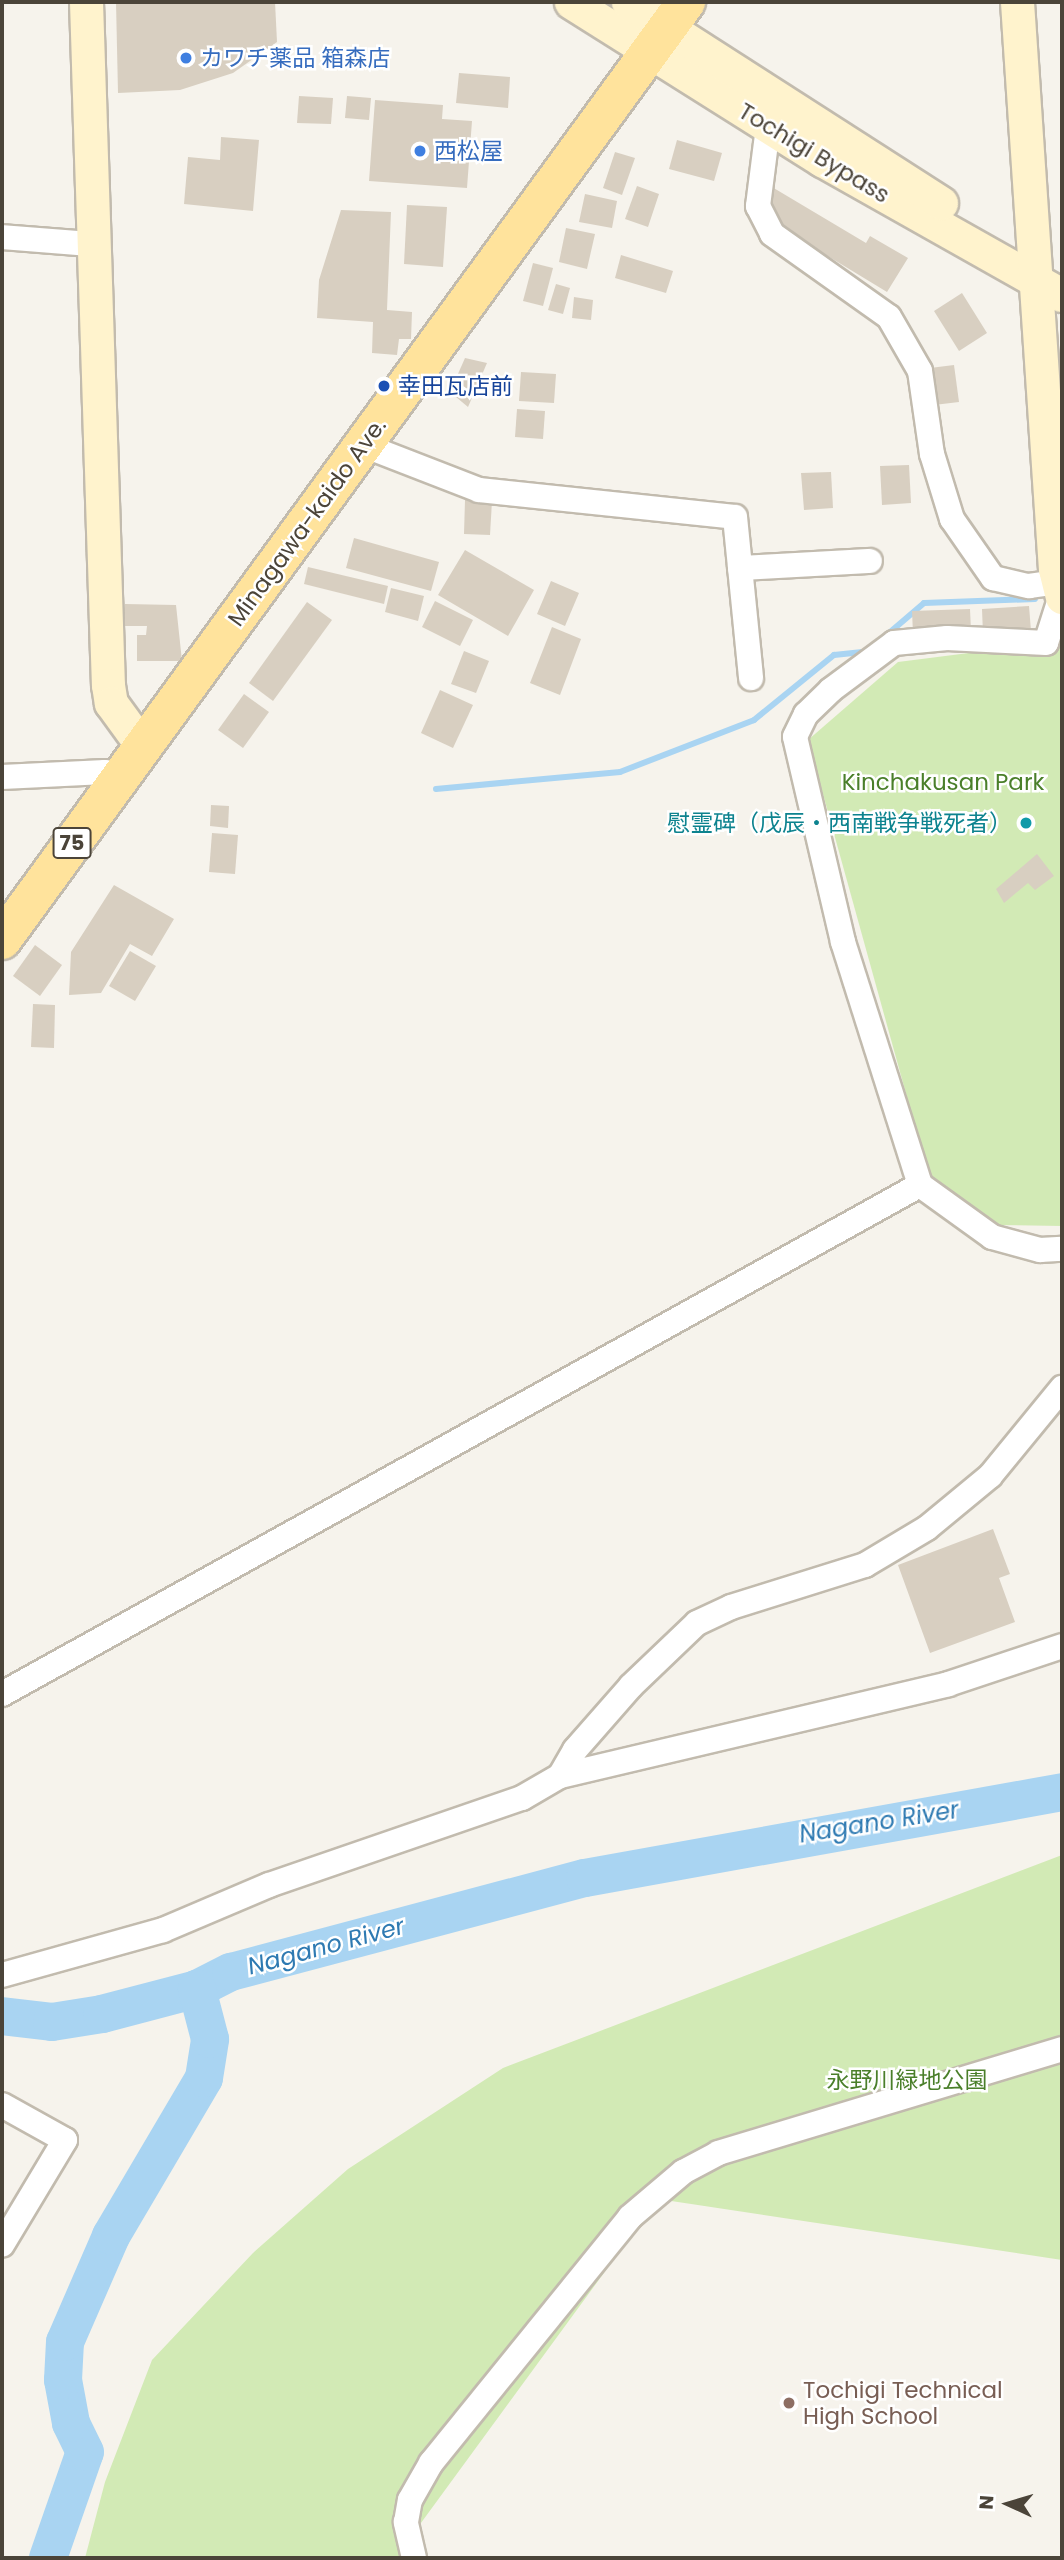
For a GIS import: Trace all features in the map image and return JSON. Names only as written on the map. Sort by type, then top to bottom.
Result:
[{"type":"main road","name":"Minagawa-kaido Ave.","points":[[2,940],[668,26]]},
{"type":"street","points":[[86,2],[91,244],[108,685],[111,703],[143,747]]},
{"type":"street","name":"Tochigi Bypass","points":[[571,2],[668,26],[768,127],[1048,275]]},
{"type":"street","name":"Tochigi Bypass","points":[[628,2],[1048,275]]},
{"type":"street","points":[[1017,2],[1048,275],[1060,591],[1045,643],[947,638],[894,643],[831,690],[806,714],[794,737],[843,942],[920,1185],[992,1237],[1040,1250],[1062,1249]]},
{"type":"street","points":[[768,127],[758,206],[772,234],[889,317],[920,371],[932,454],[951,519],[993,578],[1060,591]]},
{"type":"street","points":[[2,237],[91,244]]},
{"type":"street","points":[[363,445],[479,491],[736,517],[751,678]]},
{"type":"street","points":[[740,568],[870,561]]},
{"type":"street","points":[[2,777],[105,772],[117,783]]},
{"type":"street","points":[[2,1694],[920,1185]]},
{"type":"street","points":[[561,1776],[575,1750],[623,1695],[697,1623],[731,1606],[865,1565],[927,1528],[990,1476],[1062,1388]]},
{"type":"street","points":[[2,1975],[163,1930],[269,1885],[522,1798],[561,1776],[948,1684],[1062,1646]]},
{"type":"street","points":[[414,2558],[406,2522],[410,2500],[431,2463],[630,2217],[683,2172],[718,2153],[1062,2049]]},
{"type":"street","points":[[2,2105],[65,2140],[2,2245]]},
{"type":"green space","name":"Kinchakusan Park","points":[[1062,641],[1062,1226],[997,1225],[928,1173],[808,740],[898,662]]},
{"type":"green space","name":"永野川緑地公園","points":[[1062,1855],[1062,2260],[658,2199],[418,2527],[423,2558],[85,2558],[105,2482],[152,2360],[253,2253],[348,2169],[503,2068]]},
{"type":"building","name":"カワチ薬品 箱森店","points":[[116,2],[275,2],[277,42],[233,73],[180,90],[118,93]]},
{"type":"building","points":[[459,73],[510,77],[508,108],[456,103]]},
{"type":"building","points":[[299,96],[333,98],[331,124],[297,123]]},
{"type":"building","points":[[347,96],[371,98],[369,120],[345,118]]},
{"type":"building","name":"西松屋","points":[[375,100],[443,105],[442,119],[472,121],[467,188],[369,181]]},
{"type":"building","points":[[221,137],[259,140],[253,211],[184,204],[188,157],[220,160]]},
{"type":"building","points":[[677,140],[722,153],[714,181],[669,169]]},
{"type":"building","points":[[615,152],[635,158],[622,195],[603,188]]},
{"type":"building","points":[[637,186],[659,194],[648,227],[625,219]]},
{"type":"building","points":[[772,187],[866,243],[870,236],[908,258],[887,292],[780,227],[765,199]]},
{"type":"building","points":[[585,194],[617,201],[612,228],[579,222]]},
{"type":"building","points":[[407,205],[447,207],[443,267],[404,264]]},
{"type":"building","points":[[341,210],[391,212],[387,310],[412,312],[411,339],[399,339],[397,355],[372,353],[373,322],[317,318],[319,280]]},
{"type":"building","points":[[566,228],[595,234],[587,269],[559,262]]},
{"type":"building","points":[[621,255],[673,271],[666,293],[615,278]]},
{"type":"building","points":[[533,263],[553,268],[543,306],[523,301]]},
{"type":"building","points":[[556,284],[570,288],[563,314],[548,310]]},
{"type":"building","points":[[962,293],[987,333],[959,351],[934,311]]},
{"type":"building","points":[[574,297],[593,300],[591,320],[572,318]]},
{"type":"building","points":[[465,358],[487,363],[468,407],[450,392]]},
{"type":"building","points":[[954,365],[959,402],[934,405],[930,368]]},
{"type":"building","points":[[521,372],[556,374],[554,403],[519,401]]},
{"type":"building","points":[[517,409],[545,411],[543,439],[515,437]]},
{"type":"building","points":[[909,465],[911,503],[882,505],[880,466]]},
{"type":"building","points":[[831,472],[833,508],[804,510],[801,473]]},
{"type":"building","points":[[465,500],[492,501],[490,535],[464,534]]},
{"type":"building","points":[[354,538],[439,562],[431,591],[346,568]]},
{"type":"building","points":[[465,550],[534,590],[508,636],[438,595]]},
{"type":"building","points":[[308,567],[388,586],[384,604],[304,584]]},
{"type":"building","points":[[551,581],[579,593],[565,626],[537,614]]},
{"type":"building","points":[[391,588],[424,596],[418,621],[385,612]]},
{"type":"building","points":[[435,601],[473,620],[460,646],[422,627]]},
{"type":"building","points":[[307,602],[332,620],[273,701],[249,683]]},
{"type":"building","points":[[125,604],[176,605],[182,661],[137,661],[137,635],[146,635],[147,626],[124,626]]},
{"type":"building","points":[[1029,606],[1031,631],[983,634],[982,609]]},
{"type":"building","points":[[970,609],[971,631],[913,634],[912,611]]},
{"type":"building","points":[[552,627],[581,639],[560,695],[530,683]]},
{"type":"building","points":[[464,651],[489,661],[476,693],[451,684]]},
{"type":"building","points":[[440,690],[473,705],[453,748],[421,733]]},
{"type":"building","points":[[244,694],[269,712],[243,748],[218,730]]},
{"type":"building","points":[[211,805],[229,806],[228,828],[210,826]]},
{"type":"building","points":[[212,833],[238,835],[235,874],[209,872]]},
{"type":"building","points":[[1037,854],[1054,876],[1035,890],[1028,883],[1004,903],[996,889]]},
{"type":"building","points":[[114,885],[174,919],[152,956],[130,944],[101,993],[69,995],[71,952]]},
{"type":"building","points":[[35,945],[62,965],[40,996],[13,976]]},
{"type":"building","points":[[130,951],[156,966],[135,1001],[109,986]]},
{"type":"building","points":[[33,1004],[55,1005],[54,1048],[31,1047]]},
{"type":"building","points":[[993,1529],[1010,1574],[999,1578],[1015,1622],[930,1653],[898,1565]]},
{"type":"waterway","points":[[882,639],[924,603],[1035,599]]},
{"type":"waterway","points":[[436,789],[620,772],[754,720],[834,655],[865,652]]},
{"type":"waterway","name":"Nagano River","points":[[2,2016],[52,2022],[102,2014],[197,1989],[231,1972],[585,1878],[1062,1792]]},
{"type":"waterway","name":"Nagano River","points":[[48,2558],[85,2452],[71,2423],[63,2380],[65,2342],[111,2236],[204,2078],[210,2039],[197,1989]]},
{"type":"place","name":"カワチ薬品 箱森店","points":[[186,58]]},
{"type":"place","name":"西松屋","points":[[420,151]]},
{"type":"place","name":"幸田瓦店前","points":[[384,386]]},
{"type":"place","name":"慰霊碑（戊辰・西南戦争戦死者）","points":[[1026,823]]},
{"type":"place","name":"Tochigi Technical High School","points":[[789,2403]]}]
